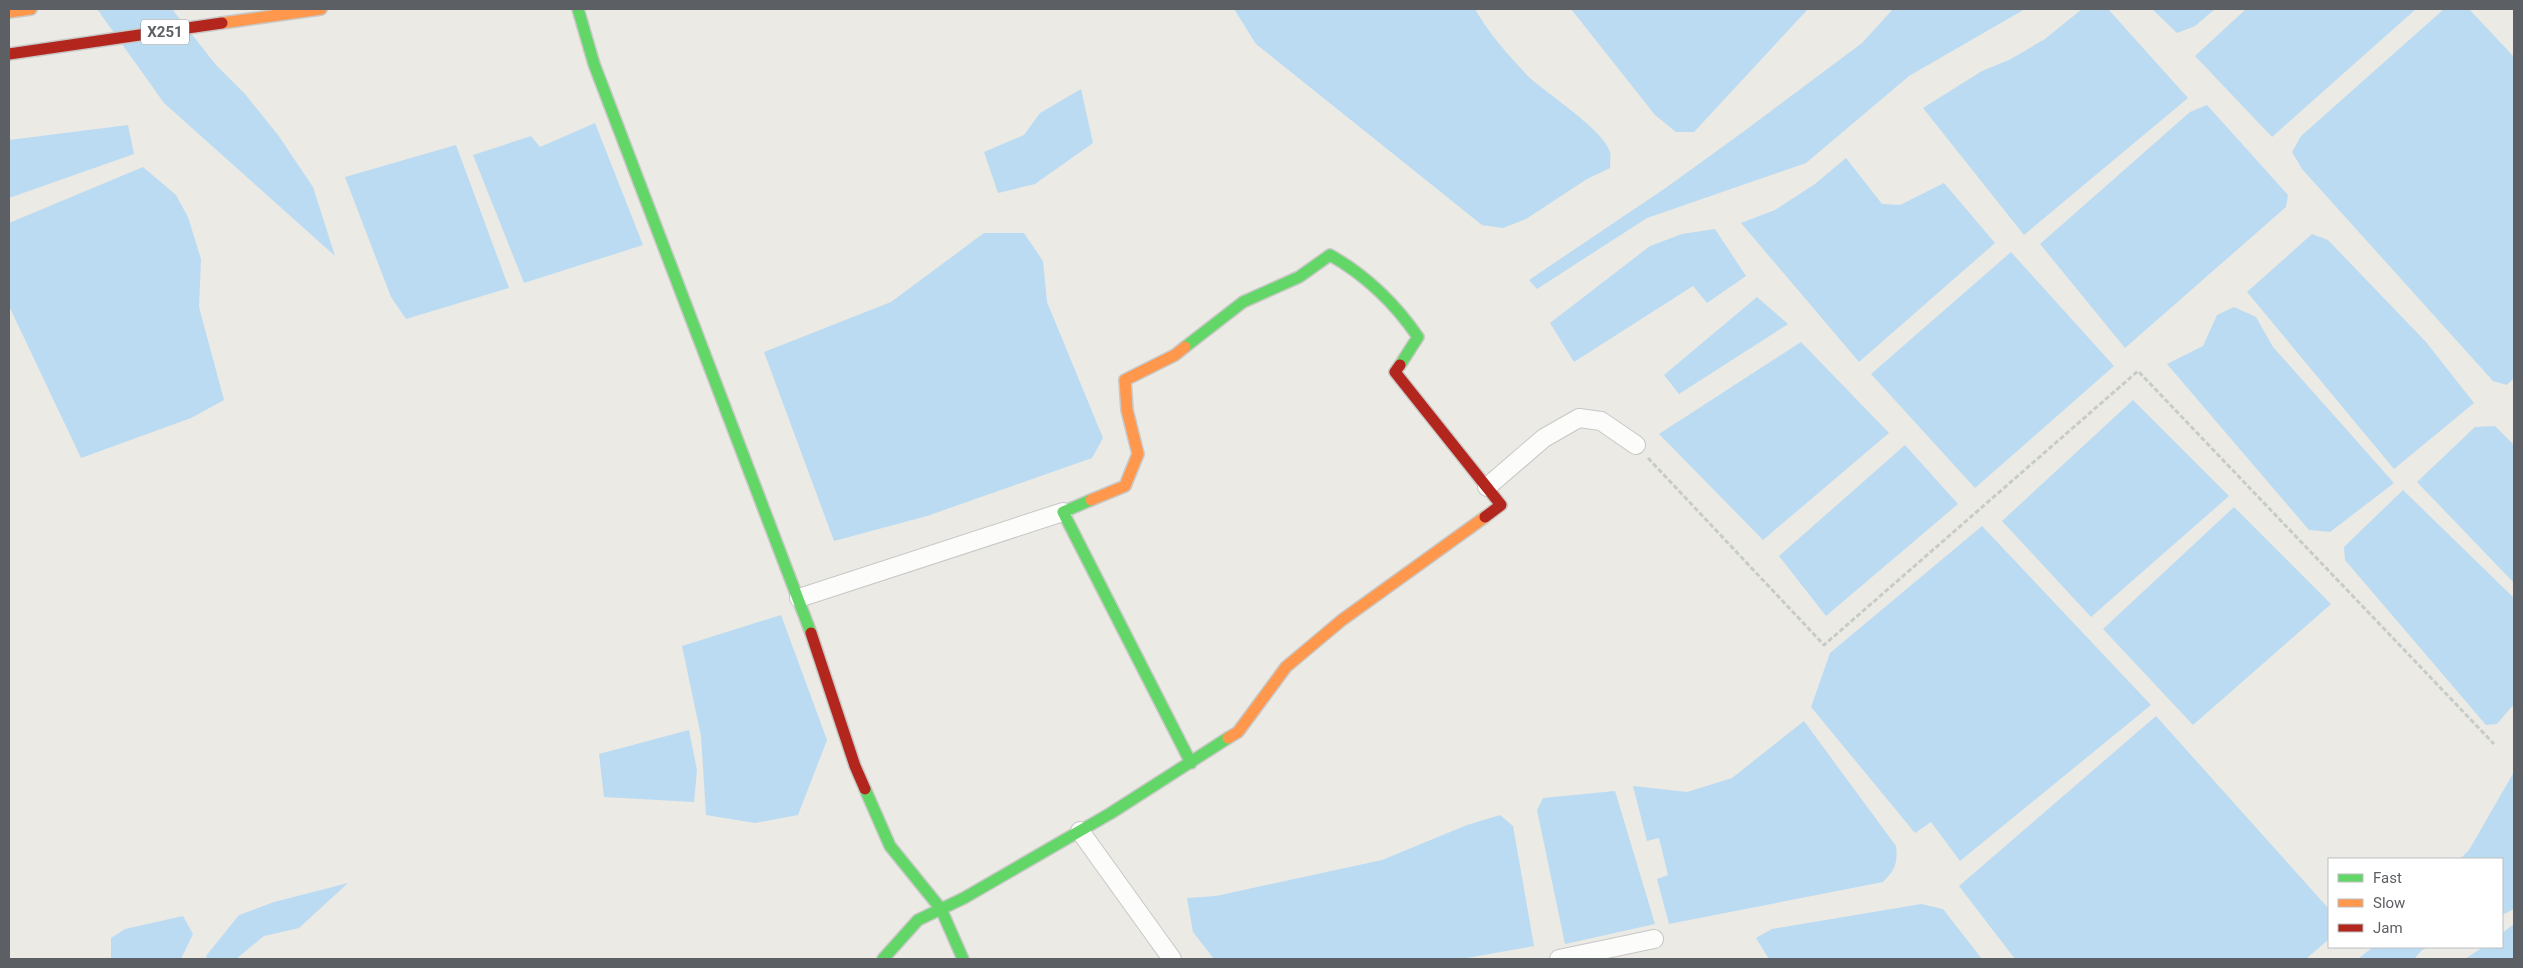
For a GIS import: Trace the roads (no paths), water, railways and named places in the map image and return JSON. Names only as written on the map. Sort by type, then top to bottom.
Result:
[{"type":"street","points":[[9,12],[31,9]]},
{"type":"street","name":"X251","points":[[9,54],[321,9]]},
{"type":"street","points":[[578,9],[594,64],[799,598],[855,766],[890,846],[940,909],[963,959]]},
{"type":"street","points":[[799,598],[1063,512],[1125,486],[1138,454],[1127,410],[1125,380],[1175,355],[1243,302],[1299,277],[1330,255],[1357,269],[1400,309],[1418,337],[1395,372],[1501,505],[1342,620],[1286,667],[1238,732],[1080,832],[918,920],[882,959]]},
{"type":"street","points":[[1487,487],[1544,438],[1579,418],[1602,421],[1636,445]]},
{"type":"street","points":[[1063,512],[1191,763]]},
{"type":"street","points":[[1080,832],[1172,959]]},
{"type":"street","points":[[1559,959],[1654,940]]},
{"type":"water","points":[[97,9],[172,9],[216,65],[245,94],[278,135],[313,187],[335,256],[164,103]]},
{"type":"water","points":[[1234,9],[1475,9],[1493,36],[1529,77],[1574,112],[1597,133],[1610,152],[1610,168],[1587,179],[1526,219],[1503,228],[1482,225],[1256,44]]},
{"type":"water","points":[[1571,9],[1808,9],[1694,132],[1676,132],[1655,115]]},
{"type":"water","points":[[1893,9],[2025,9],[1909,76],[1806,163],[1647,218],[1537,289],[1529,280],[1667,187],[1747,129],[1862,43]]},
{"type":"water","points":[[2082,9],[2108,9],[2188,98],[2024,235],[1923,108],[1982,71],[2009,60],[2045,39]]},
{"type":"water","points":[[2152,9],[2215,9],[2195,26],[2177,33]]},
{"type":"water","points":[[2246,9],[2416,9],[2272,137],[2195,56]]},
{"type":"water","points":[[2444,9],[2469,9],[2514,57],[2514,378],[2507,385],[2493,381],[2302,169],[2292,152],[2301,136]]},
{"type":"water","points":[[1081,89],[1093,143],[1035,184],[998,193],[984,152],[1024,135],[1040,113]]},
{"type":"water","points":[[2207,105],[2288,195],[2286,207],[2125,348],[2040,244],[2190,112]]},
{"type":"water","points":[[595,123],[643,245],[524,283],[473,155],[531,136],[540,147]]},
{"type":"water","points":[[128,125],[134,154],[9,198],[9,140]]},
{"type":"water","points":[[456,145],[509,288],[406,319],[391,297],[345,177]]},
{"type":"water","points":[[1846,158],[1882,204],[1900,205],[1944,183],[1995,243],[1859,362],[1741,223],[1775,210],[1815,184]]},
{"type":"water","points":[[143,167],[176,195],[188,217],[201,259],[199,307],[224,400],[191,418],[81,458],[9,306],[9,223]]},
{"type":"water","points":[[1715,229],[1746,276],[1707,303],[1693,286],[1574,362],[1550,323],[1650,246],[1682,234]]},
{"type":"water","points":[[984,233],[1024,233],[1043,261],[1047,302],[1103,438],[1092,458],[927,516],[834,541],[764,352],[891,302]]},
{"type":"water","points":[[2312,234],[2328,240],[2426,342],[2474,403],[2394,469],[2247,292]]},
{"type":"water","points":[[2011,252],[2114,366],[1975,488],[1871,374]]},
{"type":"water","points":[[1757,297],[1788,324],[1679,394],[1664,375]]},
{"type":"water","points":[[2234,307],[2256,317],[2273,347],[2394,483],[2330,532],[2309,530],[2167,364],[2203,346],[2217,315]]},
{"type":"water","points":[[1801,342],[1889,433],[1763,540],[1659,434]]},
{"type":"water","points":[[2133,400],[2229,496],[2091,617],[2002,521]]},
{"type":"water","points":[[2495,426],[2514,445],[2514,583],[2417,482],[2475,427]]},
{"type":"water","points":[[1905,445],[1958,504],[1826,616],[1779,556]]},
{"type":"water","points":[[2403,490],[2514,598],[2514,704],[2497,724],[2486,725],[2345,560],[2344,547]]},
{"type":"water","points":[[2234,507],[2331,604],[2193,725],[2103,629]]},
{"type":"water","points":[[1982,526],[2151,705],[1960,861],[1931,822],[1915,833],[1811,707],[1830,653]]},
{"type":"water","points":[[781,615],[827,740],[798,815],[755,823],[706,815],[701,736],[682,646]]},
{"type":"water","points":[[2156,716],[2328,908],[2328,940],[2306,959],[2015,959],[1959,886]]},
{"type":"water","points":[[1804,721],[1896,846],[1896,862],[1890,874],[1883,882],[1669,924],[1657,879],[1668,875],[1659,838],[1647,841],[1633,786],[1687,792],[1732,778]]},
{"type":"water","points":[[689,730],[697,770],[694,802],[604,797],[599,754]]},
{"type":"water","points":[[2514,772],[2514,909],[2503,914],[2503,858],[2461,858],[2469,850]]},
{"type":"water","points":[[1615,791],[1655,924],[1565,944],[1537,810],[1543,798]]},
{"type":"water","points":[[1500,815],[1513,826],[1534,946],[1461,959],[1214,959],[1193,932],[1187,898],[1216,896],[1382,860],[1467,825]]},
{"type":"water","points":[[348,883],[299,928],[264,936],[236,959],[207,959],[206,956],[239,915],[274,902]]},
{"type":"water","points":[[1921,904],[1943,909],[1982,959],[1769,959],[1756,938],[1772,929]]},
{"type":"water","points":[[183,916],[193,934],[181,959],[111,959],[111,938],[125,929]]},
{"type":"water","points":[[2514,924],[2514,959],[2465,959],[2482,948],[2503,948],[2503,932]]},
{"type":"water","points":[[2372,948],[2427,948],[2422,950],[2414,959],[2358,959]]}]
